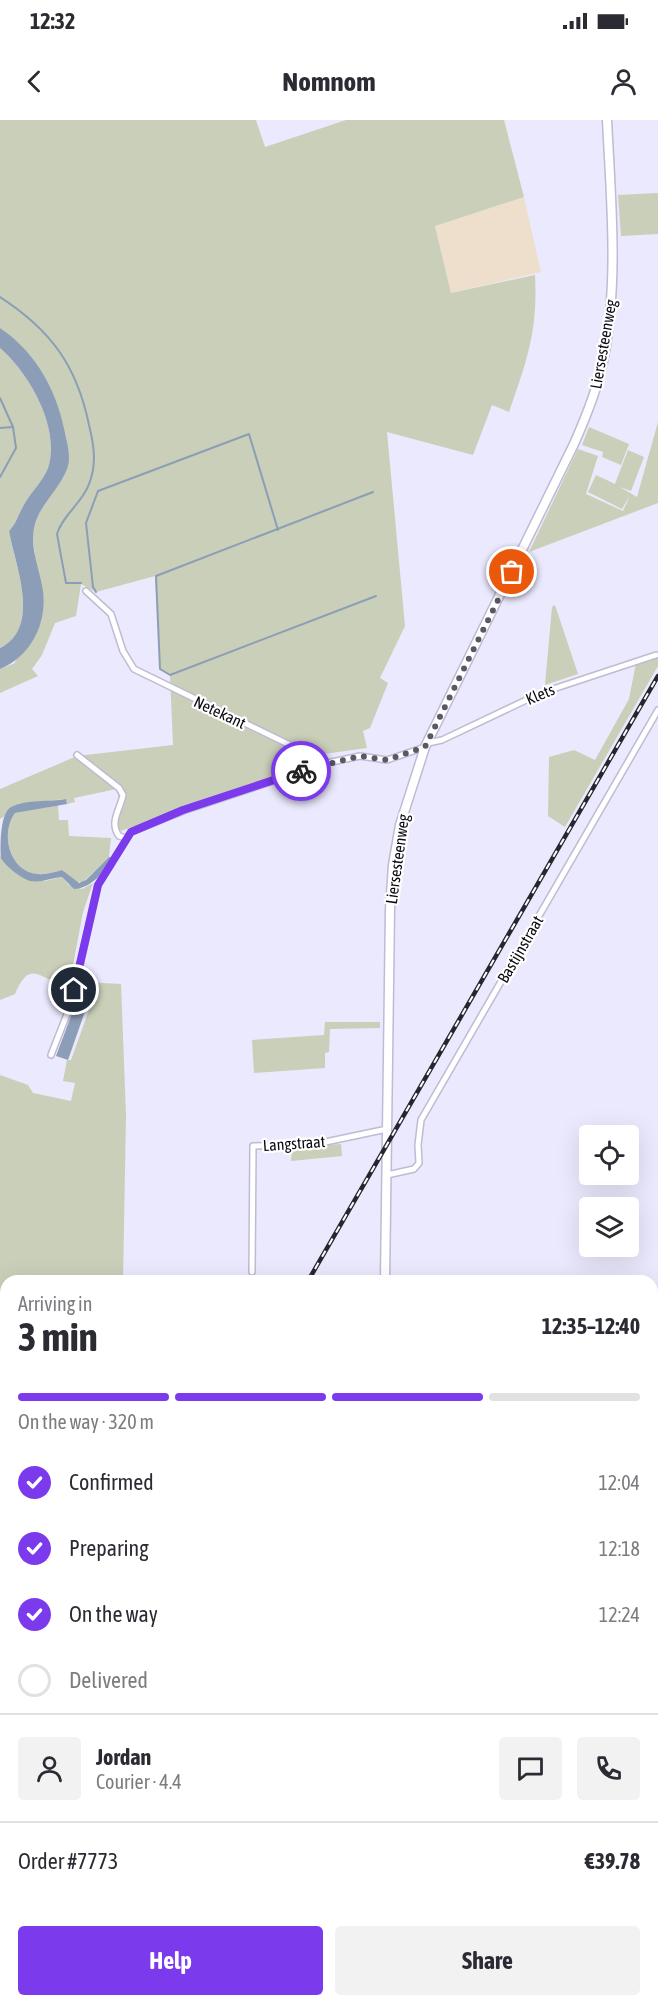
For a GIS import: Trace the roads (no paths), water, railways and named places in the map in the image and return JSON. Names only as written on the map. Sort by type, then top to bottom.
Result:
[{"type":"street","name":"Liersesteenweg","points":[[386,1275],[389,920],[393,865],[404,808],[426,745],[574,444],[592,401],[602,363],[613,291],[607,120]]},
{"type":"street","name":"Netekant","points":[[87,591],[111,614],[129,666],[142,675],[327,763]]},
{"type":"street","name":"Klets","points":[[426,745],[442,740],[541,693],[656,655]]},
{"type":"street","name":"Bastijnstraat","points":[[387,1175],[414,1169],[419,1162],[417,1145],[421,1120],[658,710]]},
{"type":"street","points":[[51,1055],[71,1004],[98,885],[121,852],[131,832],[183,810],[327,763],[360,756],[387,760],[426,745]]},
{"type":"street","points":[[77,754],[119,788],[123,795],[115,816],[115,831],[119,836],[126,838]]},
{"type":"street","name":"Langstraat","points":[[252,1272],[253,1146],[316,1144],[387,1129]]},
{"type":"water","points":[[0,328],[25,350],[52,390],[68,445],[69,458],[63,477],[40,512],[34,528],[34,552],[44,603],[39,627],[35,638],[20,656],[0,669],[0,648],[13,638],[20,626],[23,611],[20,577],[9,531],[46,473],[51,452],[50,436],[40,402],[22,372],[0,348]]},
{"type":"water","points":[[66,799],[67,804],[15,813],[10,821],[8,841],[14,859],[28,872],[44,874],[62,870],[79,883],[86,880],[111,857],[106,868],[92,883],[74,889],[62,877],[30,881],[18,875],[1,858],[1,838],[7,810],[17,804]]},
{"type":"water","points":[[79,995],[87,996],[89,1000],[68,1060],[56,1056]]},
{"type":"waterway","points":[[0,297],[34,323],[59,351],[69,367],[84,404],[93,447],[92,477],[86,491],[63,521],[57,534],[66,583],[81,583]]},
{"type":"waterway","points":[[0,398],[13,427],[0,428]]},
{"type":"waterway","points":[[0,477],[16,448],[13,427]]},
{"type":"waterway","points":[[96,592],[93,587],[86,523],[98,491],[249,434],[278,530]]},
{"type":"waterway","points":[[373,492],[156,576],[160,669],[170,675],[376,596]]},
{"type":"railway","points":[[311,1275],[658,676]]}]
